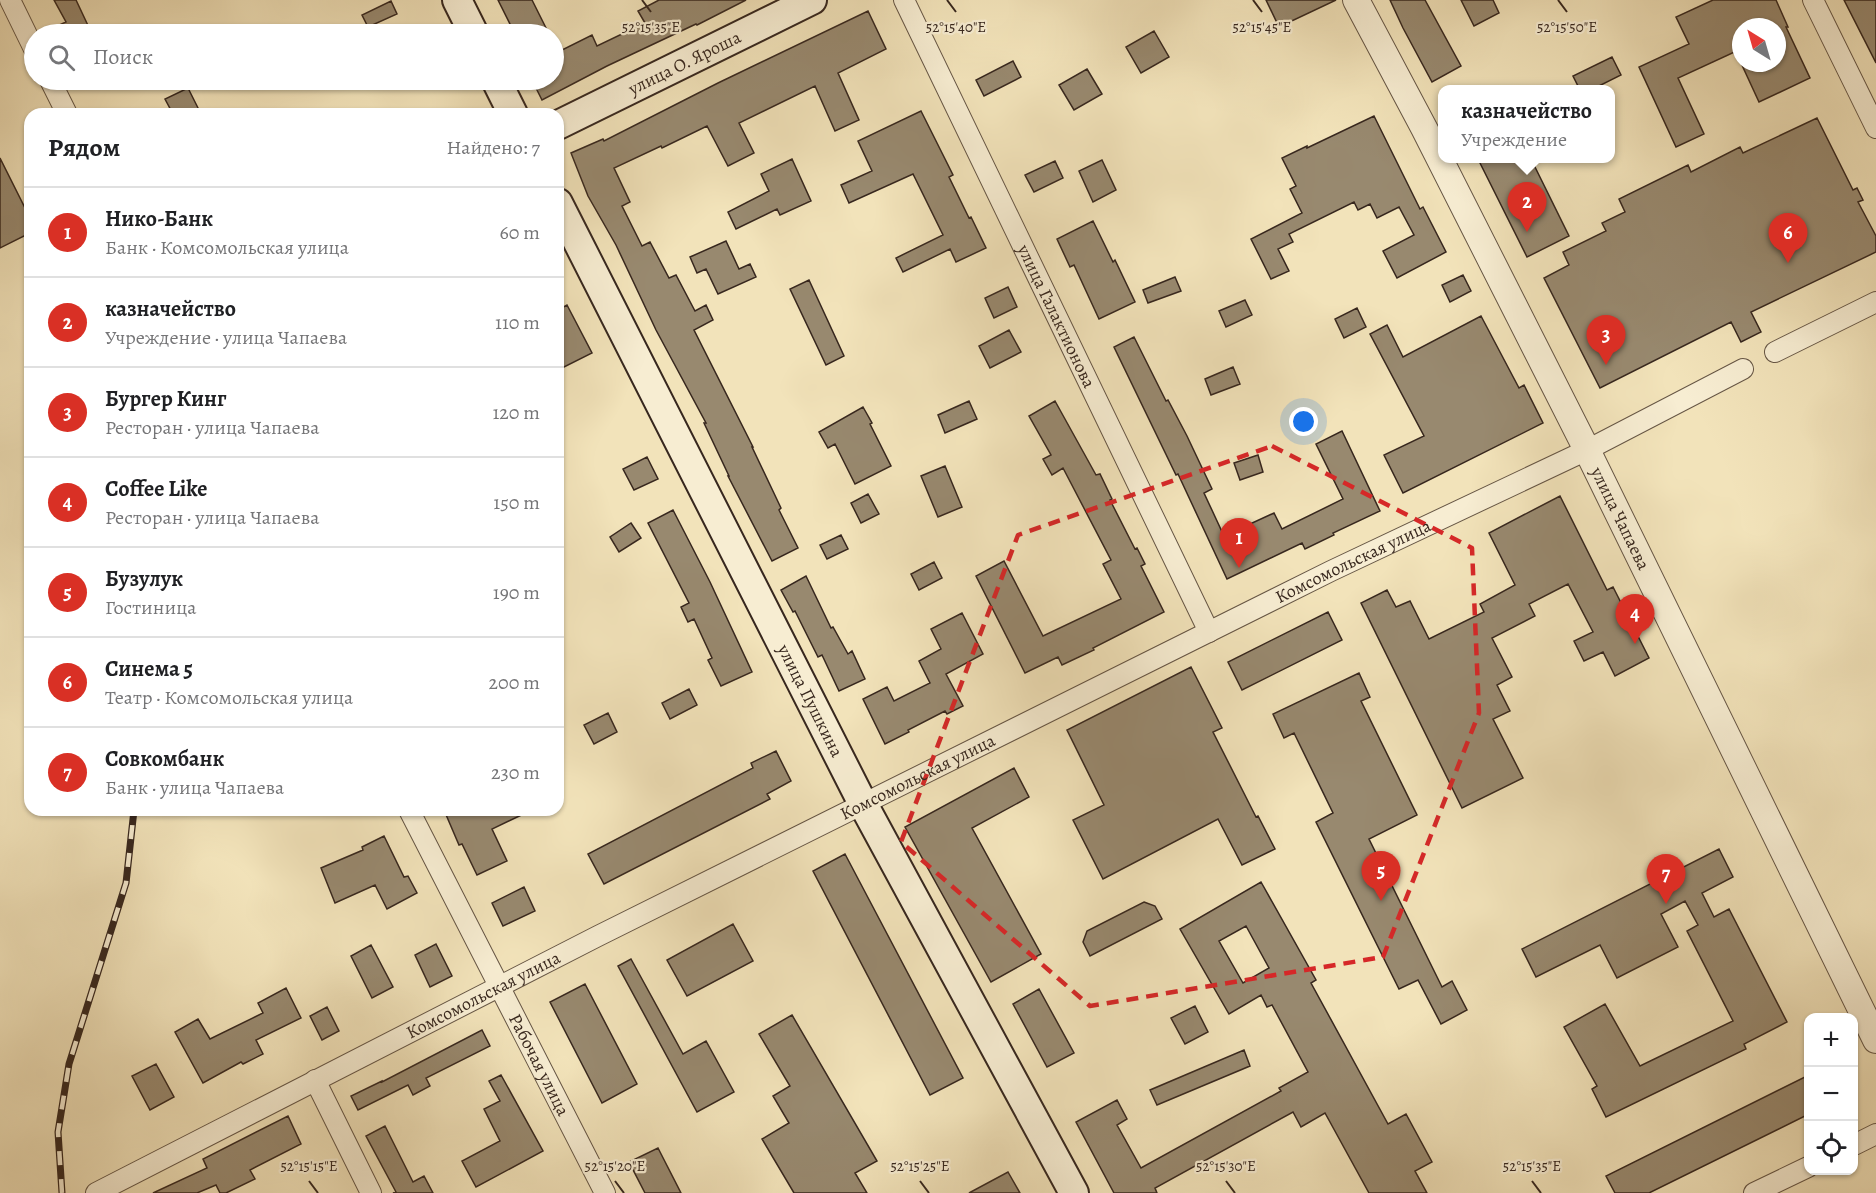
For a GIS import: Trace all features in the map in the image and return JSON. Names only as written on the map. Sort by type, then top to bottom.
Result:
[{"type":"main road","points":[[457,0],[469,24]]},
{"type":"main road","name":"улица О. Яроша","points":[[564,122],[812,0]]},
{"type":"main road","points":[[501,90],[510,108]]},
{"type":"main road","name":"улица Пушкина","points":[[564,215],[863,804],[1074,1193]]},
{"type":"street","points":[[10,0],[24,29]]},
{"type":"street","name":"улица Галактионова","points":[[903,0],[1209,632]]},
{"type":"street","name":"улица Чапаева","points":[[1356,0],[1438,156]]},
{"type":"street","points":[[1813,0],[1876,128]]},
{"type":"street","points":[[55,90],[64,108]]},
{"type":"street","name":"улица Чапаева","points":[[1442,163],[1587,450],[1876,1040]]},
{"type":"street","points":[[1775,352],[1876,302]]},
{"type":"street","name":"Комсомольская улица","points":[[96,1193],[499,986],[1331,571],[1587,450],[1743,369]]},
{"type":"street","name":"Рабочая улица","points":[[412,816],[604,1193]]},
{"type":"street","points":[[315,1080],[371,1193]]},
{"type":"street","points":[[1858,1143],[1876,1134]]},
{"type":"street","points":[[1754,1193],[1804,1169]]},
{"type":"highlighted area","points":[[1272,446],[1472,548],[1479,713],[1383,957],[1090,1006],[901,842],[1018,535]]},
{"type":"building","points":[[54,0],[76,0],[87,24],[62,24],[66,22]]},
{"type":"building","points":[[498,0],[532,0],[544,24],[510,24]]},
{"type":"building","points":[[659,0],[746,0],[564,88],[564,49],[592,35],[597,46],[645,23],[638,11]]},
{"type":"building","points":[[1266,0],[1336,0],[1279,27]]},
{"type":"building","points":[[1390,0],[1425,0],[1461,66],[1432,82]]},
{"type":"building","points":[[1461,0],[1493,0],[1499,13],[1474,26]]},
{"type":"building","points":[[1713,0],[1776,0],[1784,18],[1732,18],[1732,53],[1678,78],[1704,134],[1676,147],[1639,67],[1689,44],[1676,17]]},
{"type":"building","points":[[1844,0],[1876,0],[1876,63]]},
{"type":"building","points":[[391,1],[397,14],[375,24],[366,24],[362,15]]},
{"type":"building","points":[[868,11],[886,49],[838,73],[859,120],[835,131],[815,86],[739,123],[754,153],[728,166],[707,126],[614,168],[630,202],[622,206],[642,246],[650,242],[669,278],[676,275],[695,311],[706,305],[713,320],[694,330],[753,447],[781,508],[779,510],[798,548],[772,561],[728,476],[704,423],[706,423],[656,330],[616,245],[588,196],[571,153],[603,139],[604,141]]},
{"type":"building","points":[[1786,27],[1810,78],[1759,102],[1745,72],[1786,72]]},
{"type":"building","points":[[1154,31],[1169,57],[1141,73],[1126,47]]},
{"type":"building","points":[[1612,57],[1621,75],[1601,85],[1578,85],[1573,76]]},
{"type":"building","points":[[1013,61],[1021,77],[984,96],[976,80]]},
{"type":"building","points":[[1087,69],[1102,94],[1074,110],[1059,85]]},
{"type":"building","points":[[184,90],[189,90],[198,108],[170,108],[165,99]]},
{"type":"building","points":[[537,90],[561,90],[542,100]]},
{"type":"building","points":[[921,111],[953,175],[949,177],[986,248],[956,262],[950,249],[903,272],[896,258],[943,235],[913,174],[849,203],[841,185],[872,171],[858,141]]},
{"type":"building","points":[[1374,116],[1420,209],[1423,207],[1446,252],[1397,278],[1383,251],[1414,235],[1399,207],[1377,218],[1370,204],[1358,210],[1354,202],[1289,234],[1293,242],[1278,249],[1289,271],[1271,279],[1251,239],[1302,213],[1290,189],[1296,186],[1282,158]]},
{"type":"building","points":[[1817,118],[1853,190],[1857,188],[1863,200],[1858,202],[1876,236],[1876,252],[1751,312],[1761,332],[1741,342],[1731,322],[1600,388],[1544,278],[1569,265],[1563,252],[1606,231],[1602,223],[1625,212],[1619,199],[1688,165],[1691,172],[1740,147],[1743,153]]},
{"type":"building","points":[[0,158],[24,206],[24,236],[0,248]]},
{"type":"building","points":[[792,159],[811,201],[780,215],[777,209],[736,229],[728,212],[769,191],[761,174]]},
{"type":"building","points":[[1102,160],[1116,190],[1093,202],[1079,171]]},
{"type":"building","points":[[1055,161],[1063,178],[1034,192],[1025,175]]},
{"type":"building","points":[[1480,163],[1533,163],[1569,236],[1527,257]]},
{"type":"building","points":[[1093,221],[1135,302],[1099,319],[1074,265],[1070,267],[1057,239]]},
{"type":"building","points":[[726,241],[739,269],[750,264],[756,277],[718,294],[706,269],[697,273],[690,257]]},
{"type":"building","points":[[1463,275],[1471,291],[1450,302],[1442,285]]},
{"type":"building","points":[[1175,277],[1181,291],[1148,303],[1143,290]]},
{"type":"building","points":[[809,280],[844,356],[826,365],[790,289]]},
{"type":"building","points":[[1008,287],[1017,307],[994,318],[985,298]]},
{"type":"building","points":[[1245,300],[1252,315],[1226,327],[1219,311]]},
{"type":"building","points":[[567,305],[592,353],[564,367],[564,307]]},
{"type":"building","points":[[1357,308],[1366,327],[1344,338],[1335,319]]},
{"type":"building","points":[[1481,316],[1519,388],[1524,385],[1543,423],[1403,493],[1384,455],[1424,436],[1370,334],[1387,325],[1403,357]]},
{"type":"building","points":[[1009,330],[1021,352],[990,368],[979,346]]},
{"type":"building","points":[[1134,337],[1166,401],[1168,400],[1187,436],[1212,489],[1204,493],[1224,536],[1274,513],[1282,529],[1343,499],[1316,444],[1342,431],[1380,511],[1305,549],[1302,543],[1227,579],[1178,474],[1176,475],[1114,347]]},
{"type":"building","points":[[1233,367],[1240,384],[1211,395],[1205,379]]},
{"type":"building","points":[[969,401],[977,419],[945,433],[938,415]]},
{"type":"building","points":[[1055,401],[1096,475],[1100,474],[1112,499],[1110,500],[1145,564],[1141,566],[1164,612],[1062,665],[1058,657],[1025,673],[976,576],[1004,561],[1043,636],[1121,599],[1103,564],[1111,560],[1063,468],[1052,475],[1043,459],[1051,455],[1029,416]]},
{"type":"building","points":[[863,407],[891,466],[855,484],[835,444],[828,448],[819,432]]},
{"type":"building","points":[[1258,455],[1263,472],[1240,480],[1234,463]]},
{"type":"building","points":[[647,457],[658,479],[634,490],[623,469]]},
{"type":"building","points":[[945,466],[962,507],[938,517],[921,476]]},
{"type":"building","points":[[868,494],[879,514],[861,523],[851,503]]},
{"type":"building","points":[[1560,496],[1607,590],[1613,587],[1649,658],[1615,676],[1603,652],[1584,661],[1574,641],[1593,632],[1568,584],[1529,604],[1535,616],[1492,638],[1512,677],[1497,685],[1510,711],[1493,719],[1523,778],[1462,808],[1361,603],[1387,590],[1396,607],[1410,601],[1429,639],[1484,612],[1480,604],[1515,585],[1489,533]]},
{"type":"building","points":[[673,510],[752,672],[721,686],[708,660],[712,658],[694,619],[688,622],[681,607],[689,603],[648,523]]},
{"type":"building","points":[[631,523],[641,538],[619,552],[610,537]]},
{"type":"building","points":[[841,535],[848,549],[827,559],[820,545]]},
{"type":"building","points":[[934,562],[942,578],[919,590],[911,574]]},
{"type":"building","points":[[806,576],[831,628],[833,627],[848,654],[852,651],[865,679],[839,691],[822,655],[818,657],[795,611],[793,612],[781,590]]},
{"type":"building","points":[[1328,612],[1342,640],[1242,690],[1228,662]]},
{"type":"building","points":[[962,613],[983,654],[946,674],[963,706],[947,714],[945,711],[885,744],[863,699],[887,687],[894,701],[930,683],[919,661],[941,649],[931,629]]},
{"type":"building","points":[[1191,667],[1222,728],[1213,732],[1256,817],[1258,816],[1275,849],[1242,865],[1218,819],[1103,879],[1073,820],[1104,805],[1067,730]]},
{"type":"building","points":[[1359,673],[1370,697],[1361,701],[1417,815],[1369,839],[1442,987],[1452,981],[1467,1010],[1441,1024],[1418,980],[1399,989],[1316,822],[1333,813],[1294,733],[1284,738],[1273,714]]},
{"type":"building","points":[[689,689],[697,705],[670,719],[662,703]]},
{"type":"building","points":[[608,713],[617,732],[594,744],[584,725]]},
{"type":"building","points":[[776,751],[791,781],[767,794],[770,799],[604,884],[588,854],[753,768],[751,763]]},
{"type":"building","points":[[1014,768],[1029,797],[972,828],[1041,954],[991,982],[905,827]]},
{"type":"building","points":[[447,816],[519,816],[492,829],[507,861],[477,875],[462,844],[459,845]]},
{"type":"building","points":[[384,836],[404,877],[408,876],[417,893],[387,909],[375,885],[335,903],[321,868],[363,850],[362,847]]},
{"type":"building","points":[[1719,849],[1733,877],[1702,893],[1714,917],[1729,909],[1787,1022],[1744,1044],[1746,1049],[1606,1117],[1592,1089],[1597,1086],[1564,1027],[1605,1004],[1640,1066],[1733,1021],[1687,931],[1698,925],[1685,901],[1661,914],[1678,947],[1617,978],[1600,945],[1536,977],[1522,949]]},
{"type":"building","points":[[845,854],[963,1078],[930,1095],[813,871]]},
{"type":"building","points":[[1261,882],[1316,980],[1311,983],[1388,1124],[1406,1114],[1432,1162],[1415,1171],[1427,1193],[1369,1193],[1325,1113],[1301,1127],[1293,1112],[1155,1188],[1157,1193],[1114,1193],[1076,1122],[1117,1100],[1127,1119],[1117,1125],[1141,1168],[1281,1091],[1279,1088],[1308,1072],[1272,1005],[1267,1007],[1261,995],[1229,1014],[1180,929]],"holes":[[[1246,926],[1269,968],[1243,983],[1219,941]]]},
{"type":"building","points":[[524,887],[535,911],[503,926],[492,903]]},
{"type":"building","points":[[1144,902],[1155,906],[1162,919],[1090,956],[1083,942],[1087,931]]},
{"type":"building","points":[[733,924],[753,961],[687,996],[667,960]]},
{"type":"building","points":[[436,944],[452,976],[430,987],[415,955]]},
{"type":"building","points":[[371,945],[393,987],[372,998],[351,956]]},
{"type":"building","points":[[631,959],[683,1054],[706,1041],[734,1092],[697,1112],[618,966]]},
{"type":"building","points":[[585,984],[637,1084],[602,1103],[550,1002]]},
{"type":"building","points":[[286,988],[301,1018],[256,1040],[263,1054],[243,1064],[241,1062],[203,1083],[175,1032],[198,1019],[210,1039],[263,1013],[258,1003]]},
{"type":"building","points":[[1039,989],[1074,1053],[1047,1067],[1013,1004]]},
{"type":"building","points":[[1195,1006],[1208,1032],[1185,1044],[1171,1018]]},
{"type":"building","points":[[327,1007],[339,1031],[322,1040],[310,1016]]},
{"type":"building","points":[[792,1015],[877,1161],[855,1173],[867,1193],[794,1193],[762,1139],[789,1123],[773,1096],[790,1086],[759,1034]]},
{"type":"building","points":[[482,1030],[490,1046],[426,1078],[430,1086],[413,1095],[408,1085],[358,1110],[351,1096]]},
{"type":"building","points":[[1244,1050],[1250,1066],[1157,1105],[1150,1090]]},
{"type":"building","points":[[156,1064],[174,1097],[150,1110],[132,1076]]},
{"type":"building","points":[[501,1075],[543,1151],[476,1187],[462,1161],[500,1141],[484,1109],[500,1101],[489,1081]]},
{"type":"building","points":[[1804,1077],[1804,1116],[1649,1193],[1615,1193],[1606,1176]]},
{"type":"building","points":[[288,1116],[301,1144],[250,1170],[255,1179],[226,1193],[220,1193],[216,1185],[197,1193],[153,1193],[207,1168],[203,1159]]},
{"type":"building","points":[[385,1126],[413,1182],[424,1176],[433,1193],[393,1193],[396,1192],[366,1136]]},
{"type":"building","points":[[658,1148],[681,1193],[645,1193],[629,1162]]},
{"type":"building","points":[[1008,1172],[1020,1193],[969,1193]]},
{"type":"railway","points":[[62,1193],[58,1132],[69,1064],[126,883],[133,816]]},
{"type":"place","name":"казначейство","points":[[1527,232]]},
{"type":"place","name":"Синема 5","points":[[1788,263]]},
{"type":"place","name":"Бургер Кинг","points":[[1606,365]]},
{"type":"place","name":"Нико-Банк","points":[[1239,568]]},
{"type":"place","name":"Coffee Like","points":[[1635,644]]},
{"type":"place","name":"Бузулук","points":[[1381,901]]},
{"type":"place","name":"Совкомбанк","points":[[1666,904]]}]
